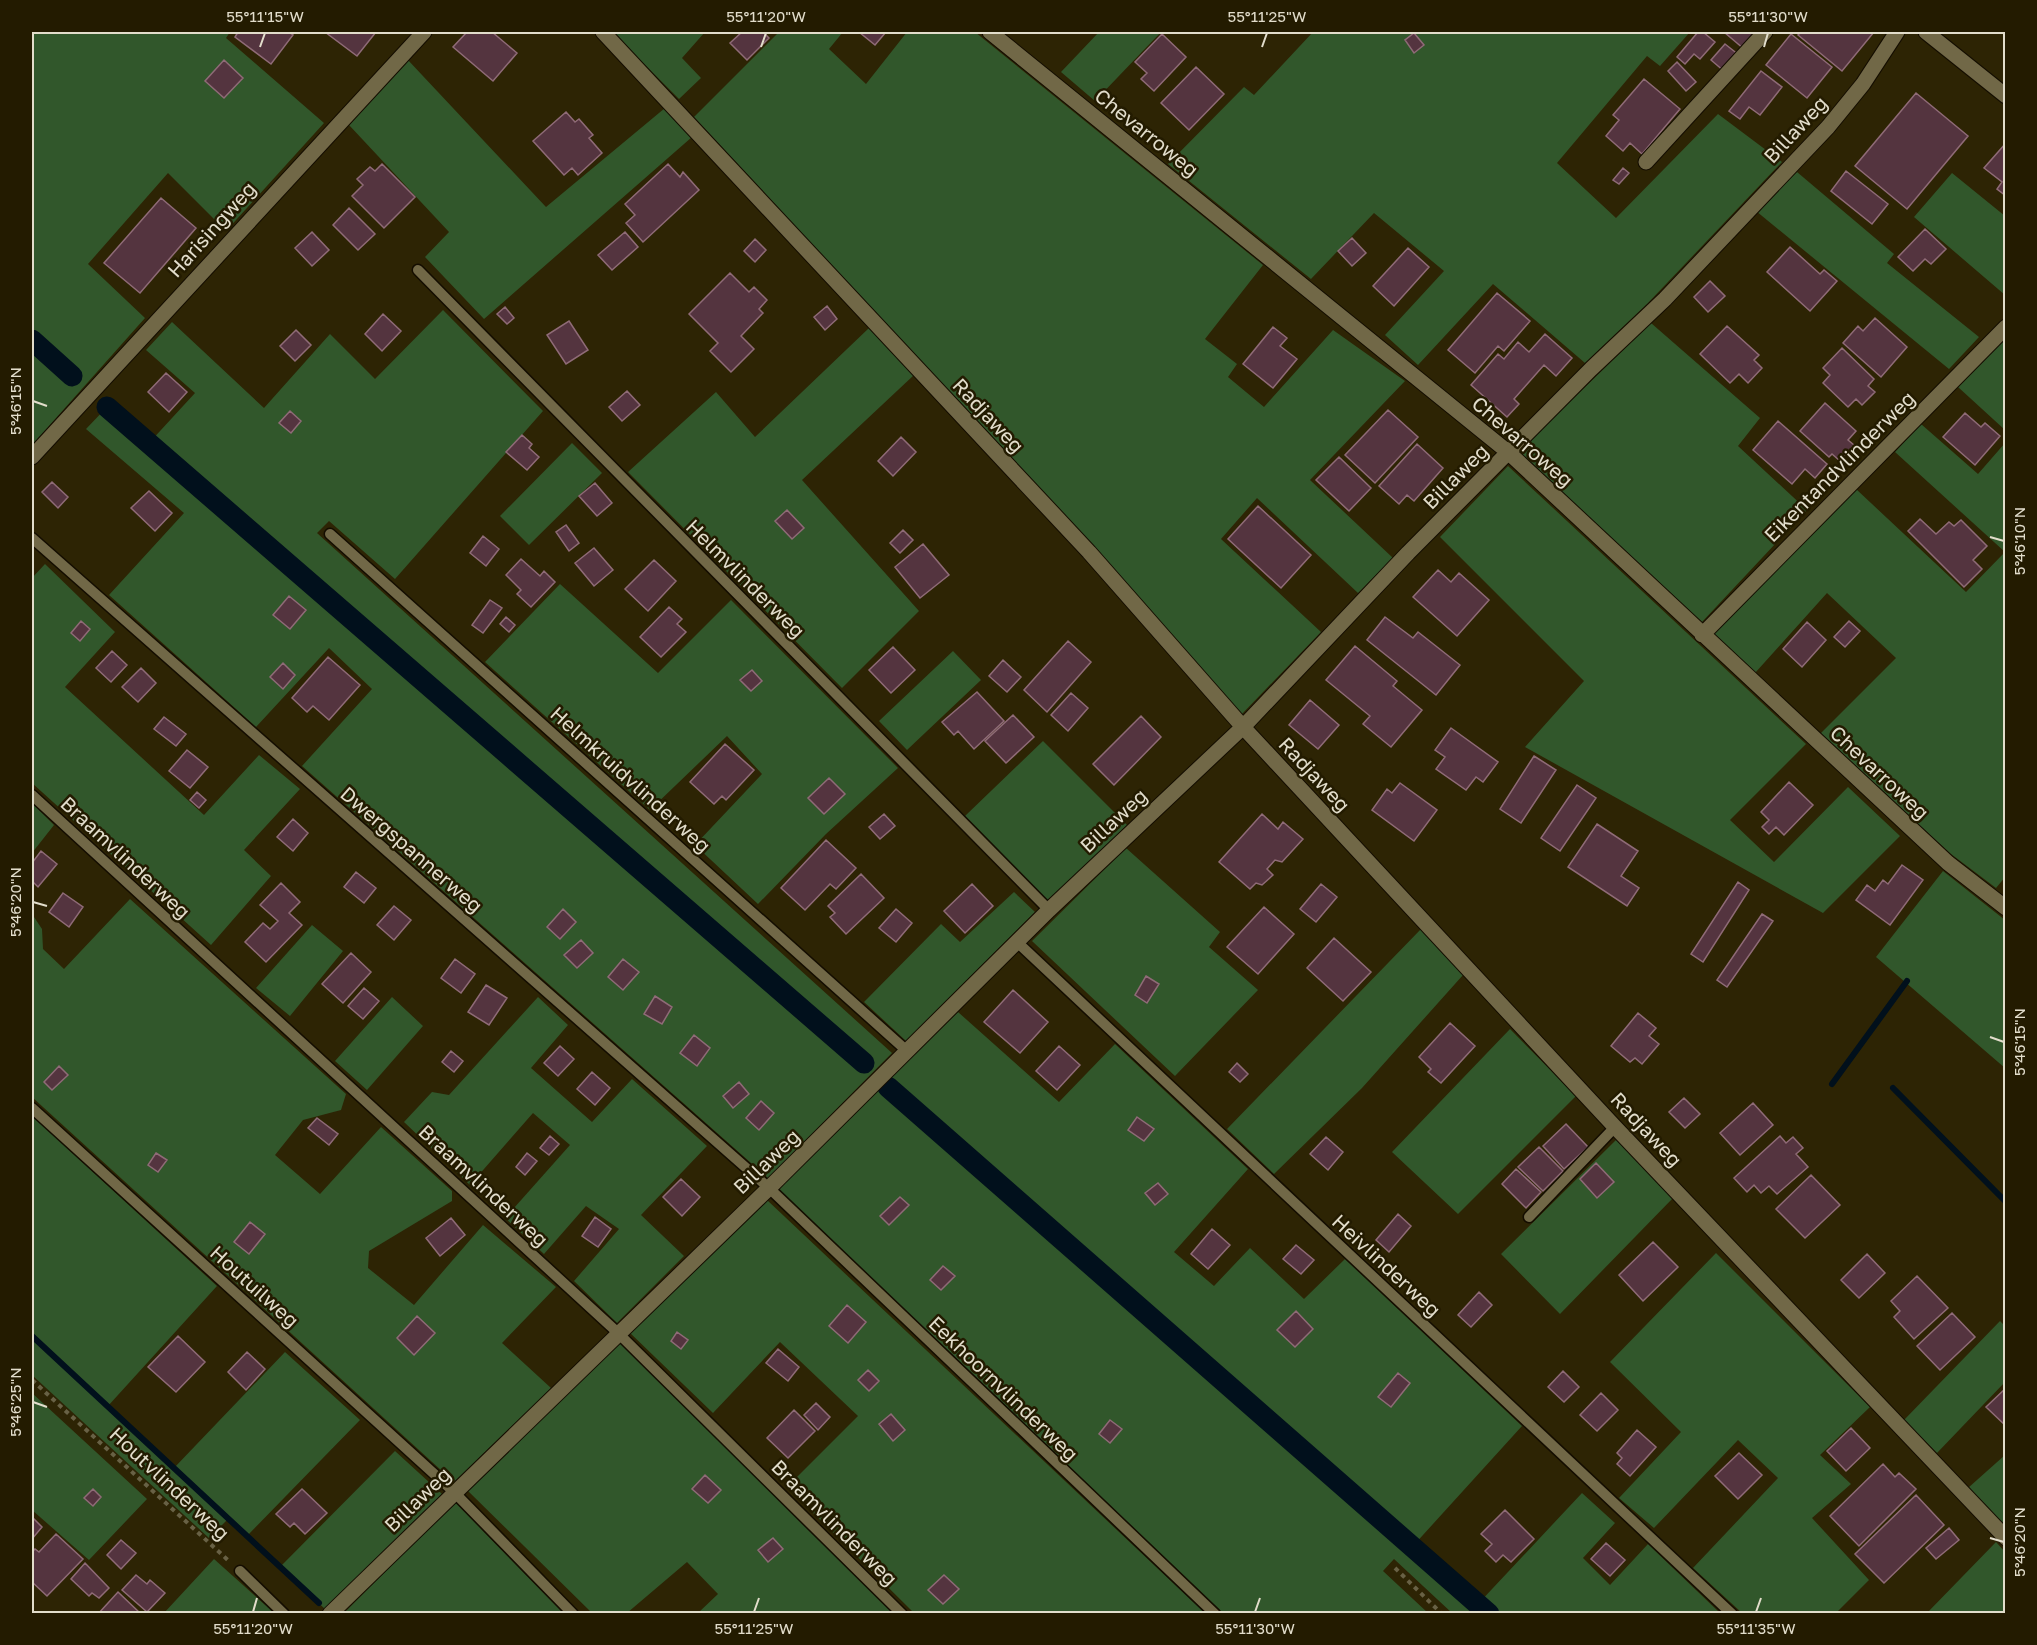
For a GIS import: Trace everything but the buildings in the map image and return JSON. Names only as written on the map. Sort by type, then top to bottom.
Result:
[{"type":"street","name":"Harisingweg","points":[[32,457],[424,32]]},
{"type":"street","name":"Radjaweg","points":[[603,32],[1089,552],[1243,727],[1616,1127],[2006,1538]]},
{"type":"street","name":"Chevarroweg","points":[[990,32],[1508,452],[1948,863],[2006,908]]},
{"type":"street","points":[[1646,162],[1765,32]]},
{"type":"street","name":"Billaweg","points":[[330,1614],[617,1332],[769,1188],[1049,910],[1243,727],[1300,665],[1508,452],[1665,299],[1828,127],[1863,84],[1897,32]]},
{"type":"street","points":[[1926,32],[2006,96]]},
{"type":"street","name":"Eikentandvlinderweg","points":[[1702,635],[2006,327]]},
{"type":"lane","name":"Helmvlinderweg","points":[[418,270],[1049,910]]},
{"type":"lane","name":"Helmkruidvlinderweg","points":[[330,534],[907,1051]]},
{"type":"lane","name":"Dwergspannerweg","points":[[32,538],[769,1188]]},
{"type":"lane","name":"Braamvlinderweg","points":[[32,795],[617,1332],[902,1614]]},
{"type":"lane","name":"Heivlinderweg","points":[[1017,942],[1732,1614]]},
{"type":"lane","name":"Houtuilweg","points":[[32,1108],[454,1492],[573,1614]]},
{"type":"lane","points":[[1529,1217],[1616,1127]]},
{"type":"lane","name":"Eekhoornvlinderweg","points":[[769,1188],[1215,1614]]},
{"type":"lane","points":[[240,1571],[284,1614]]},
{"type":"path","name":"Houtvlinderweg","points":[[32,1380],[240,1571]]},
{"type":"path","points":[[1395,1568],[1442,1614]]},
{"type":"green space","points":[[32,32],[230,32],[226,38],[324,123],[226,231],[168,173],[88,264],[145,318],[32,445]]},
{"type":"green space","points":[[612,32],[705,32],[682,58],[701,78],[679,99]]},
{"type":"green space","points":[[779,32],[843,32],[829,49],[866,84],[907,32],[975,32],[1263,265],[1205,339],[1237,364],[1228,377],[1264,407],[1333,330],[1405,381],[1310,480],[1393,558],[1358,593],[1257,498],[1221,539],[1321,632],[1241,715],[1104,558],[694,117]]},
{"type":"green space","points":[[1099,32],[1161,32],[1095,101],[1061,72]]},
{"type":"green space","points":[[1313,32],[1690,32],[1660,66],[1647,56],[1557,163],[1616,218],[1718,114],[1782,162],[1648,303],[1585,363],[1493,284],[1418,365],[1385,335],[1444,271],[1374,213],[1311,279],[1168,164],[1244,87],[1254,95]]},
{"type":"green space","points":[[407,59],[546,207],[665,108],[692,137],[484,319],[425,257],[449,232],[349,125]]},
{"type":"green space","points":[[1797,172],[1894,254],[1887,263],[1979,337],[1949,369],[1756,211]]},
{"type":"green space","points":[[1952,173],[2005,216],[2005,295],[1914,217]]},
{"type":"green space","points":[[443,310],[543,411],[395,579],[329,521],[317,533],[892,1053],[768,1178],[302,766],[372,689],[329,648],[256,727],[109,595],[184,513],[86,429],[107,407],[149,443],[195,393],[146,350],[172,322],[264,408],[330,334],[375,379]]},
{"type":"green space","points":[[1651,323],[1760,418],[1738,446],[1807,510],[1702,622],[1518,452]]},
{"type":"green space","points":[[869,328],[914,375],[802,480],[919,611],[842,688],[628,472],[716,392],[755,437]]},
{"type":"green space","points":[[2005,336],[2005,430],[1958,387]]},
{"type":"green space","points":[[1921,424],[1978,474],[2005,443],[2005,552],[1895,452]]},
{"type":"green space","points":[[572,443],[602,473],[529,545],[500,516]]},
{"type":"green space","points":[[1508,466],[1806,744],[1730,820],[1774,862],[1848,787],[1900,836],[1823,913],[1525,747],[1584,681],[1440,537]]},
{"type":"green space","points":[[1856,489],[1966,592],[2005,552],[2006,876],[1996,888],[1951,854],[1820,734],[1896,658],[1827,593],[1755,673],[1712,635]]},
{"type":"green space","points":[[45,564],[115,632],[65,687],[204,815],[259,755],[300,789],[244,850],[271,876],[211,945],[32,783],[32,578]]},
{"type":"green space","points":[[560,584],[658,673],[731,600],[898,768],[826,834],[758,904],[695,845],[762,774],[727,736],[650,810],[485,662]]},
{"type":"green space","points":[[953,651],[981,680],[907,750],[879,721]]},
{"type":"green space","points":[[1043,741],[1127,825],[1049,902],[965,816]]},
{"type":"green space","points":[[32,803],[54,825],[32,853]]},
{"type":"green space","points":[[1126,848],[1220,932],[1209,947],[1258,990],[1175,1076],[1032,941]]},
{"type":"green space","points":[[1943,871],[2005,920],[2005,1068],[1876,957]]},
{"type":"green space","points":[[1014,892],[1035,912],[906,1041],[864,1002],[941,924],[960,942]]},
{"type":"green space","points":[[130,899],[346,1094],[341,1110],[303,1120],[275,1155],[320,1194],[381,1127],[452,1191],[452,1201],[369,1251],[368,1268],[414,1305],[483,1225],[556,1287],[502,1343],[551,1388],[454,1482],[32,1097],[32,914],[42,929],[43,949],[64,969]]},
{"type":"green space","points":[[312,925],[343,951],[290,1016],[256,988]]},
{"type":"green space","points":[[1421,929],[1463,975],[1362,1088],[1274,1174],[1227,1129]]},
{"type":"green space","points":[[392,997],[423,1026],[367,1090],[335,1061]]},
{"type":"green space","points":[[538,997],[568,1025],[531,1068],[592,1122],[632,1079],[707,1146],[641,1215],[684,1256],[617,1323],[574,1281],[619,1229],[586,1206],[544,1254],[505,1218],[570,1145],[533,1113],[470,1185],[404,1122],[432,1092],[449,1095]]},
{"type":"green space","points":[[958,1012],[1059,1102],[1115,1044],[1248,1169],[1174,1252],[1214,1286],[1250,1248],[1304,1299],[1345,1259],[1522,1426],[1413,1546],[1478,1604],[1582,1493],[1615,1523],[1583,1558],[1610,1585],[1648,1544],[1720,1613],[1452,1613],[1394,1559],[1383,1571],[1428,1613],[1223,1613],[779,1190],[839,1125]]},
{"type":"green space","points":[[1510,1029],[1576,1096],[1458,1214],[1392,1152]]},
{"type":"green space","points":[[32,1116],[217,1286],[108,1406],[174,1468],[285,1352],[360,1420],[247,1536],[228,1519],[209,1538],[32,1375]]},
{"type":"green space","points":[[1617,1139],[1673,1198],[1560,1314],[1501,1254]]},
{"type":"green space","points":[[767,1200],[1205,1613],[914,1613],[787,1487],[858,1416],[780,1342],[713,1413],[628,1331]]},
{"type":"green space","points":[[1716,1253],[1870,1407],[1820,1455],[1851,1484],[1812,1518],[1869,1580],[1836,1613],[1742,1613],[1693,1568],[1778,1478],[1738,1440],[1654,1528],[1619,1498],[1681,1432],[1610,1362]]},
{"type":"green space","points":[[2000,1321],[2005,1326],[2005,1382],[1937,1453],[1904,1420]]},
{"type":"green space","points":[[620,1339],[896,1613],[698,1613],[718,1594],[687,1562],[627,1613],[592,1613],[467,1490]]},
{"type":"green space","points":[[32,1393],[147,1499],[89,1560],[32,1510]]},
{"type":"green space","points":[[395,1451],[442,1494],[325,1609],[280,1567]]},
{"type":"green space","points":[[2005,1455],[2005,1528],[1968,1488]]},
{"type":"green space","points":[[455,1502],[563,1613],[343,1614]]},
{"type":"green space","points":[[1996,1542],[2005,1552],[2005,1613],[1927,1613]]},
{"type":"green space","points":[[214,1559],[274,1613],[164,1613]]},
{"type":"waterway","points":[[32,340],[72,376]]},
{"type":"waterway","points":[[107,407],[864,1063]]},
{"type":"waterway","points":[[1832,1084],[1907,981]]},
{"type":"waterway","points":[[888,1087],[1489,1614]]},
{"type":"waterway","points":[[1893,1088],[2006,1202]]},
{"type":"waterway","points":[[32,1336],[319,1603]]}]
